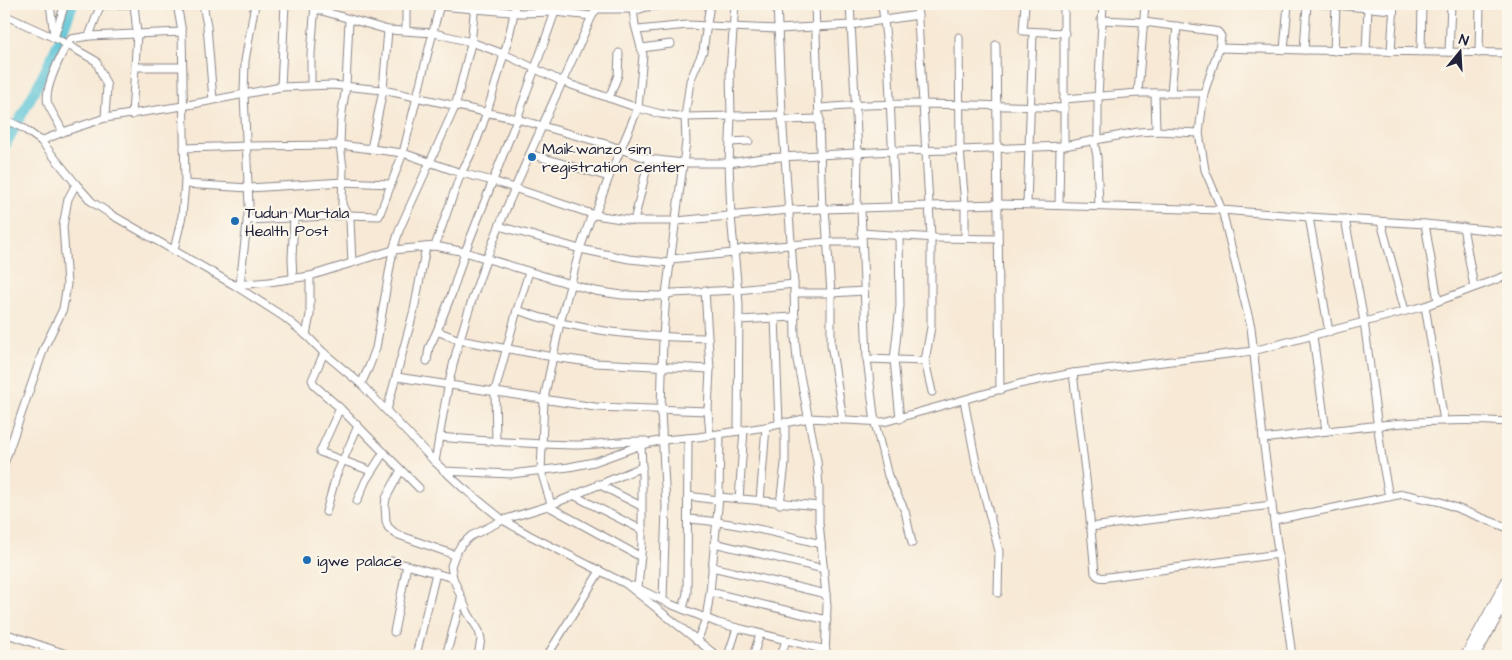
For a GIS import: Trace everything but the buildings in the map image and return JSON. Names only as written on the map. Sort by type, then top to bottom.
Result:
[{"type":"main road","points":[[1466,656],[1508,579]]},
{"type":"main road","points":[[1474,656],[1508,596]]},
{"type":"street","points":[[50,4],[56,39]]},
{"type":"street","points":[[56,39],[65,4]]},
{"type":"street","points":[[89,36],[100,4],[136,4],[132,115]]},
{"type":"street","points":[[174,250],[182,216],[185,184],[182,32],[177,4]]},
{"type":"street","points":[[203,4],[213,100]]},
{"type":"street","points":[[237,285],[248,220],[249,188],[244,94],[245,61],[255,4]]},
{"type":"street","points":[[281,87],[284,4]]},
{"type":"street","points":[[311,85],[311,54],[316,4]]},
{"type":"street","points":[[316,4],[319,10],[388,30],[434,33],[471,42],[504,54],[563,82],[661,114],[686,118],[731,116],[820,119]]},
{"type":"street","points":[[406,4],[406,30]]},
{"type":"street","points":[[416,4],[474,6],[514,12],[555,12],[592,16]]},
{"type":"street","points":[[248,220],[348,215],[379,216],[403,154],[440,4]]},
{"type":"street","points":[[435,246],[461,173],[487,113],[504,54],[515,4]]},
{"type":"street","points":[[427,361],[429,348],[452,293],[464,252],[517,119],[555,12],[556,4]]},
{"type":"street","points":[[435,462],[459,340],[486,259],[514,189],[592,16],[599,6],[634,10],[675,4]]},
{"type":"street","points":[[663,600],[666,506],[660,411],[666,294],[686,142],[686,118],[690,81],[703,51],[710,4]]},
{"type":"street","points":[[735,4],[730,72],[729,163],[730,216],[738,290],[739,320],[740,499]]},
{"type":"street","points":[[6,119],[41,141],[92,202],[237,285],[284,317],[361,384],[444,471],[503,520],[626,584],[706,619],[786,640],[825,653],[826,594],[819,522],[817,460],[797,360],[776,4]]},
{"type":"street","points":[[815,4],[821,154],[831,293],[831,344],[843,420]]},
{"type":"street","points":[[850,4],[867,359],[875,423],[888,476],[905,511],[912,543]]},
{"type":"street","points":[[882,4],[888,55],[895,206]]},
{"type":"street","points":[[918,4],[922,104],[931,237],[931,327],[925,361],[932,392]]},
{"type":"street","points":[[1025,4],[1023,29],[1025,32],[1064,33]]},
{"type":"street","points":[[1059,205],[1064,108],[1064,4]]},
{"type":"street","points":[[1099,206],[1096,140],[1103,4]]},
{"type":"street","points":[[1138,93],[1145,4]]},
{"type":"street","points":[[1284,50],[1288,4]]},
{"type":"street","points":[[1304,50],[1307,4]]},
{"type":"street","points":[[1322,4],[1356,5],[1368,8],[1393,7],[1392,52]]},
{"type":"street","points":[[1421,52],[1422,4]]},
{"type":"street","points":[[1449,52],[1451,4]]},
{"type":"street","points":[[1479,52],[1480,4]]},
{"type":"street","points":[[1334,51],[1336,5]]},
{"type":"street","points":[[361,384],[376,348],[393,250],[400,228],[455,107],[471,42],[474,6]]},
{"type":"street","points":[[1366,51],[1368,8]]},
{"type":"street","points":[[634,10],[635,25],[638,30],[643,55],[638,108],[622,150],[593,214],[570,284],[544,399],[541,471],[549,505],[641,557]]},
{"type":"street","points":[[4,15],[56,39],[96,61],[107,86],[105,118]]},
{"type":"street","points":[[638,30],[677,26],[778,28],[851,25],[918,15]]},
{"type":"street","points":[[349,20],[346,86],[341,119],[340,145],[343,182],[342,205],[350,220],[352,263]]},
{"type":"street","points":[[1101,20],[1177,26],[1218,32],[1221,36],[1219,48],[1204,93],[1199,133],[1205,170],[1222,210],[1251,327],[1263,439],[1292,656]]},
{"type":"street","points":[[1171,93],[1177,26]]},
{"type":"street","points":[[371,149],[383,90],[388,30]]},
{"type":"street","points":[[62,132],[48,104],[47,98],[58,63],[71,39],[89,36],[182,32]]},
{"type":"street","points":[[1027,204],[1033,33]]},
{"type":"street","points":[[960,37],[960,150],[965,238]]},
{"type":"street","points":[[642,48],[671,44]]},
{"type":"street","points":[[996,45],[1000,390]]},
{"type":"street","points":[[1219,48],[1508,53]]},
{"type":"street","points":[[609,98],[618,75],[619,53]]},
{"type":"street","points":[[135,67],[182,67]]},
{"type":"street","points":[[41,141],[105,118],[132,115],[281,87],[311,85],[383,90],[418,97],[455,107],[517,119],[597,141],[649,159],[683,163],[729,163],[821,154],[1030,148],[1062,146],[1156,131],[1199,133]]},
{"type":"street","points":[[1064,99],[1138,93],[1204,93]]},
{"type":"street","points":[[1154,93],[1156,131]]},
{"type":"street","points":[[820,108],[890,104],[1064,108]]},
{"type":"street","points":[[730,142],[749,141]]},
{"type":"street","points":[[184,148],[340,145],[403,154],[593,214],[634,221],[677,221],[824,208],[859,209],[895,206],[1027,204],[1222,210],[1425,224],[1508,232]]},
{"type":"street","points":[[530,154],[609,177]]},
{"type":"street","points":[[634,221],[649,159]]},
{"type":"street","points":[[185,184],[249,188],[343,182],[390,184]]},
{"type":"street","points":[[4,464],[44,348],[63,309],[67,284],[62,226],[68,199],[76,184]]},
{"type":"street","points":[[1309,217],[1329,332]]},
{"type":"street","points":[[293,278],[294,218]]},
{"type":"street","points":[[1345,219],[1364,321],[1389,497]]},
{"type":"street","points":[[1381,222],[1405,311]]},
{"type":"street","points":[[1425,224],[1438,301]]},
{"type":"street","points":[[499,226],[580,249],[629,260],[671,261],[734,252],[741,249],[828,242],[862,242]]},
{"type":"street","points":[[1463,228],[1474,287]]},
{"type":"street","points":[[861,233],[998,239]]},
{"type":"street","points":[[899,235],[900,306],[894,360],[900,419]]},
{"type":"street","points":[[237,285],[310,276],[393,250],[435,246],[464,252],[595,291],[622,295],[660,296],[705,290],[738,290],[794,284]]},
{"type":"street","points":[[387,410],[414,310],[426,247]]},
{"type":"street","points":[[496,442],[495,391],[529,272]]},
{"type":"street","points":[[444,471],[511,474],[569,467],[594,462],[653,442],[741,431],[809,418],[875,423],[900,419],[1000,390],[1073,373],[1253,351],[1424,306],[1508,275]]},
{"type":"street","points":[[306,335],[310,315],[310,276]]},
{"type":"street","points":[[705,290],[710,369],[708,412],[710,435]]},
{"type":"street","points":[[794,293],[864,291]]},
{"type":"street","points":[[1424,306],[1444,421]]},
{"type":"street","points":[[517,310],[560,323],[622,333],[663,337],[708,338]]},
{"type":"street","points":[[739,320],[795,317]]},
{"type":"street","points":[[775,318],[785,464],[780,504]]},
{"type":"street","points":[[436,331],[459,340],[596,363],[710,369]]},
{"type":"street","points":[[1313,336],[1326,431]]},
{"type":"street","points":[[324,353],[312,380],[315,386],[340,408],[418,488]]},
{"type":"street","points":[[867,359],[925,361]]},
{"type":"street","points":[[1073,373],[1088,487],[1095,573],[1101,578],[1279,554]]},
{"type":"street","points":[[397,377],[595,408],[708,412]]},
{"type":"street","points":[[964,400],[976,463],[999,552],[998,593]]},
{"type":"street","points":[[340,408],[320,452],[371,471]]},
{"type":"street","points":[[1263,439],[1326,431],[1444,421],[1508,422]]},
{"type":"street","points":[[326,512],[336,476],[358,426]]},
{"type":"street","points":[[760,502],[766,427]]},
{"type":"street","points":[[697,641],[706,619],[710,592],[718,498],[720,434]]},
{"type":"street","points":[[439,437],[496,442],[574,445],[634,440],[653,442]]},
{"type":"street","points":[[683,609],[687,593],[688,438]]},
{"type":"street","points":[[638,588],[642,530],[641,445]]},
{"type":"street","points":[[357,502],[371,471],[384,452]]},
{"type":"street","points":[[479,655],[481,639],[479,631],[461,599],[452,578],[451,566],[455,554],[461,545],[471,536],[503,520],[549,505],[642,466]]},
{"type":"street","points":[[401,470],[386,498],[386,521],[388,527],[396,534],[455,554]]},
{"type":"street","points":[[598,484],[642,506]]},
{"type":"street","points":[[1274,520],[1403,494],[1441,502],[1508,528]]},
{"type":"street","points":[[573,495],[642,530]]},
{"type":"street","points":[[688,496],[819,506]]},
{"type":"street","points":[[1090,527],[1272,505]]},
{"type":"street","points":[[688,519],[716,521],[759,528],[821,544]]},
{"type":"street","points":[[714,543],[824,569]]},
{"type":"street","points":[[392,561],[452,578]]},
{"type":"street","points":[[394,632],[406,565]]},
{"type":"street","points":[[712,567],[826,594]]},
{"type":"street","points":[[547,656],[600,571]]},
{"type":"street","points":[[416,655],[436,573]]},
{"type":"street","points":[[626,584],[717,656]]},
{"type":"street","points":[[710,592],[826,620]]},
{"type":"street","points":[[446,656],[461,599]]},
{"type":"street","points":[[728,656],[737,628]]},
{"type":"street","points":[[4,633],[72,656]]},
{"type":"street","points":[[753,656],[760,634]]},
{"type":"street","points":[[781,656],[786,640]]},
{"type":"waterway","points":[[4,148],[50,60],[73,4]]},
{"type":"place","name":"Maikwanzo sim registration center","points":[[532,157]]},
{"type":"place","name":"Tudun Murtala Health Post","points":[[235,221]]},
{"type":"place","name":"igwe palace","points":[[307,560]]}]
